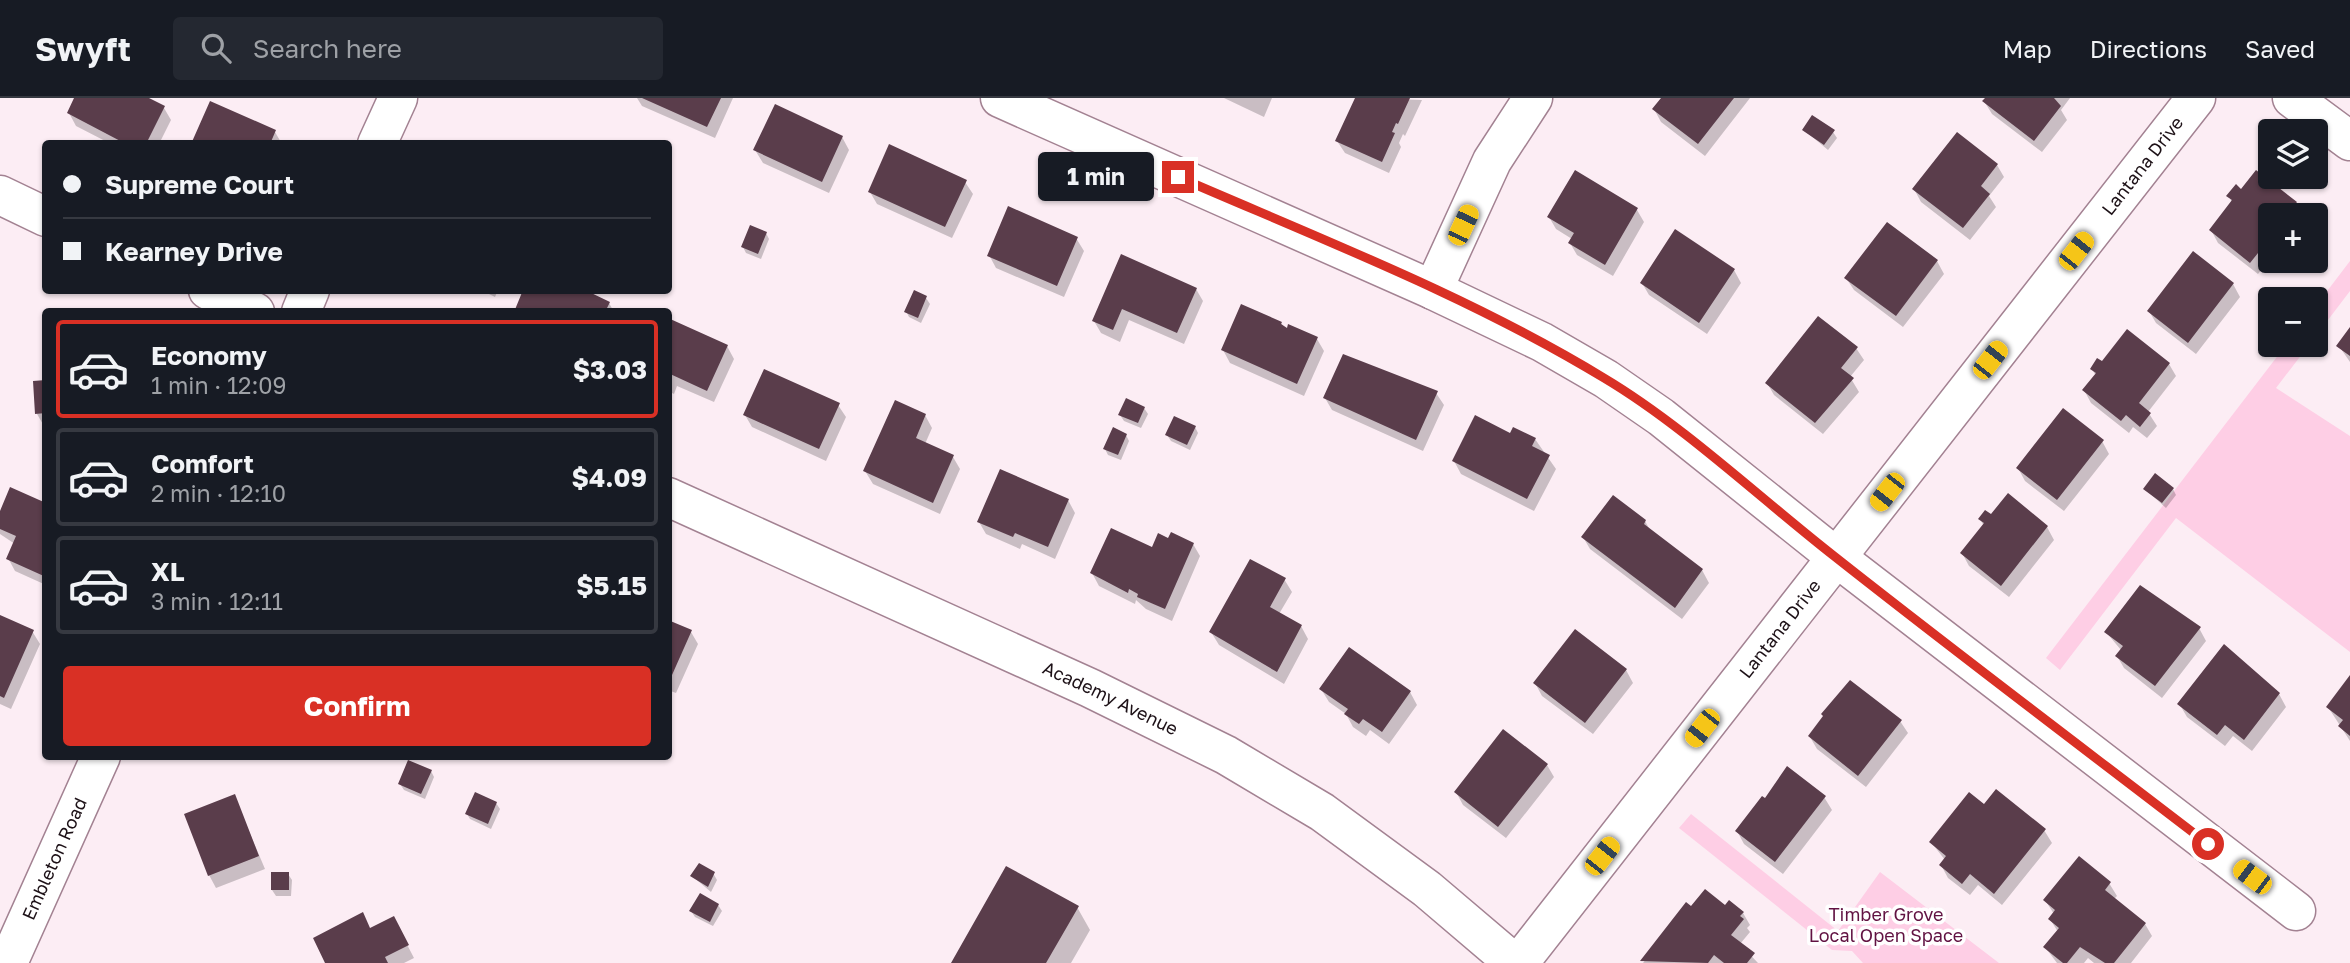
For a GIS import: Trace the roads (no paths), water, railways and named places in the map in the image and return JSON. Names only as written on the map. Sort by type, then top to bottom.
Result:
[{"type":"street","points":[[379,140],[398,98]]},
{"type":"street","points":[[1000,98],[1433,290],[1542,342],[1606,379],[1661,417],[1836,557],[2296,911]]},
{"type":"street","points":[[1433,290],[1492,161],[1533,98]]},
{"type":"street","name":"Lantana Drive","points":[[1517,963],[2196,98]]},
{"type":"street","points":[[2292,98],[2350,141]]},
{"type":"street","points":[[0,195],[42,215]]},
{"type":"street","points":[[217,294],[246,308]]},
{"type":"street","name":"Academy Avenue","points":[[672,499],[1078,683],[1226,755],[1332,820],[1427,889],[1517,963]]},
{"type":"street","name":"Embleton Road","points":[[8,963],[99,760]]},
{"type":"park label","name":"Timber Grove Local Open Space","points":[[1886,925]]}]
